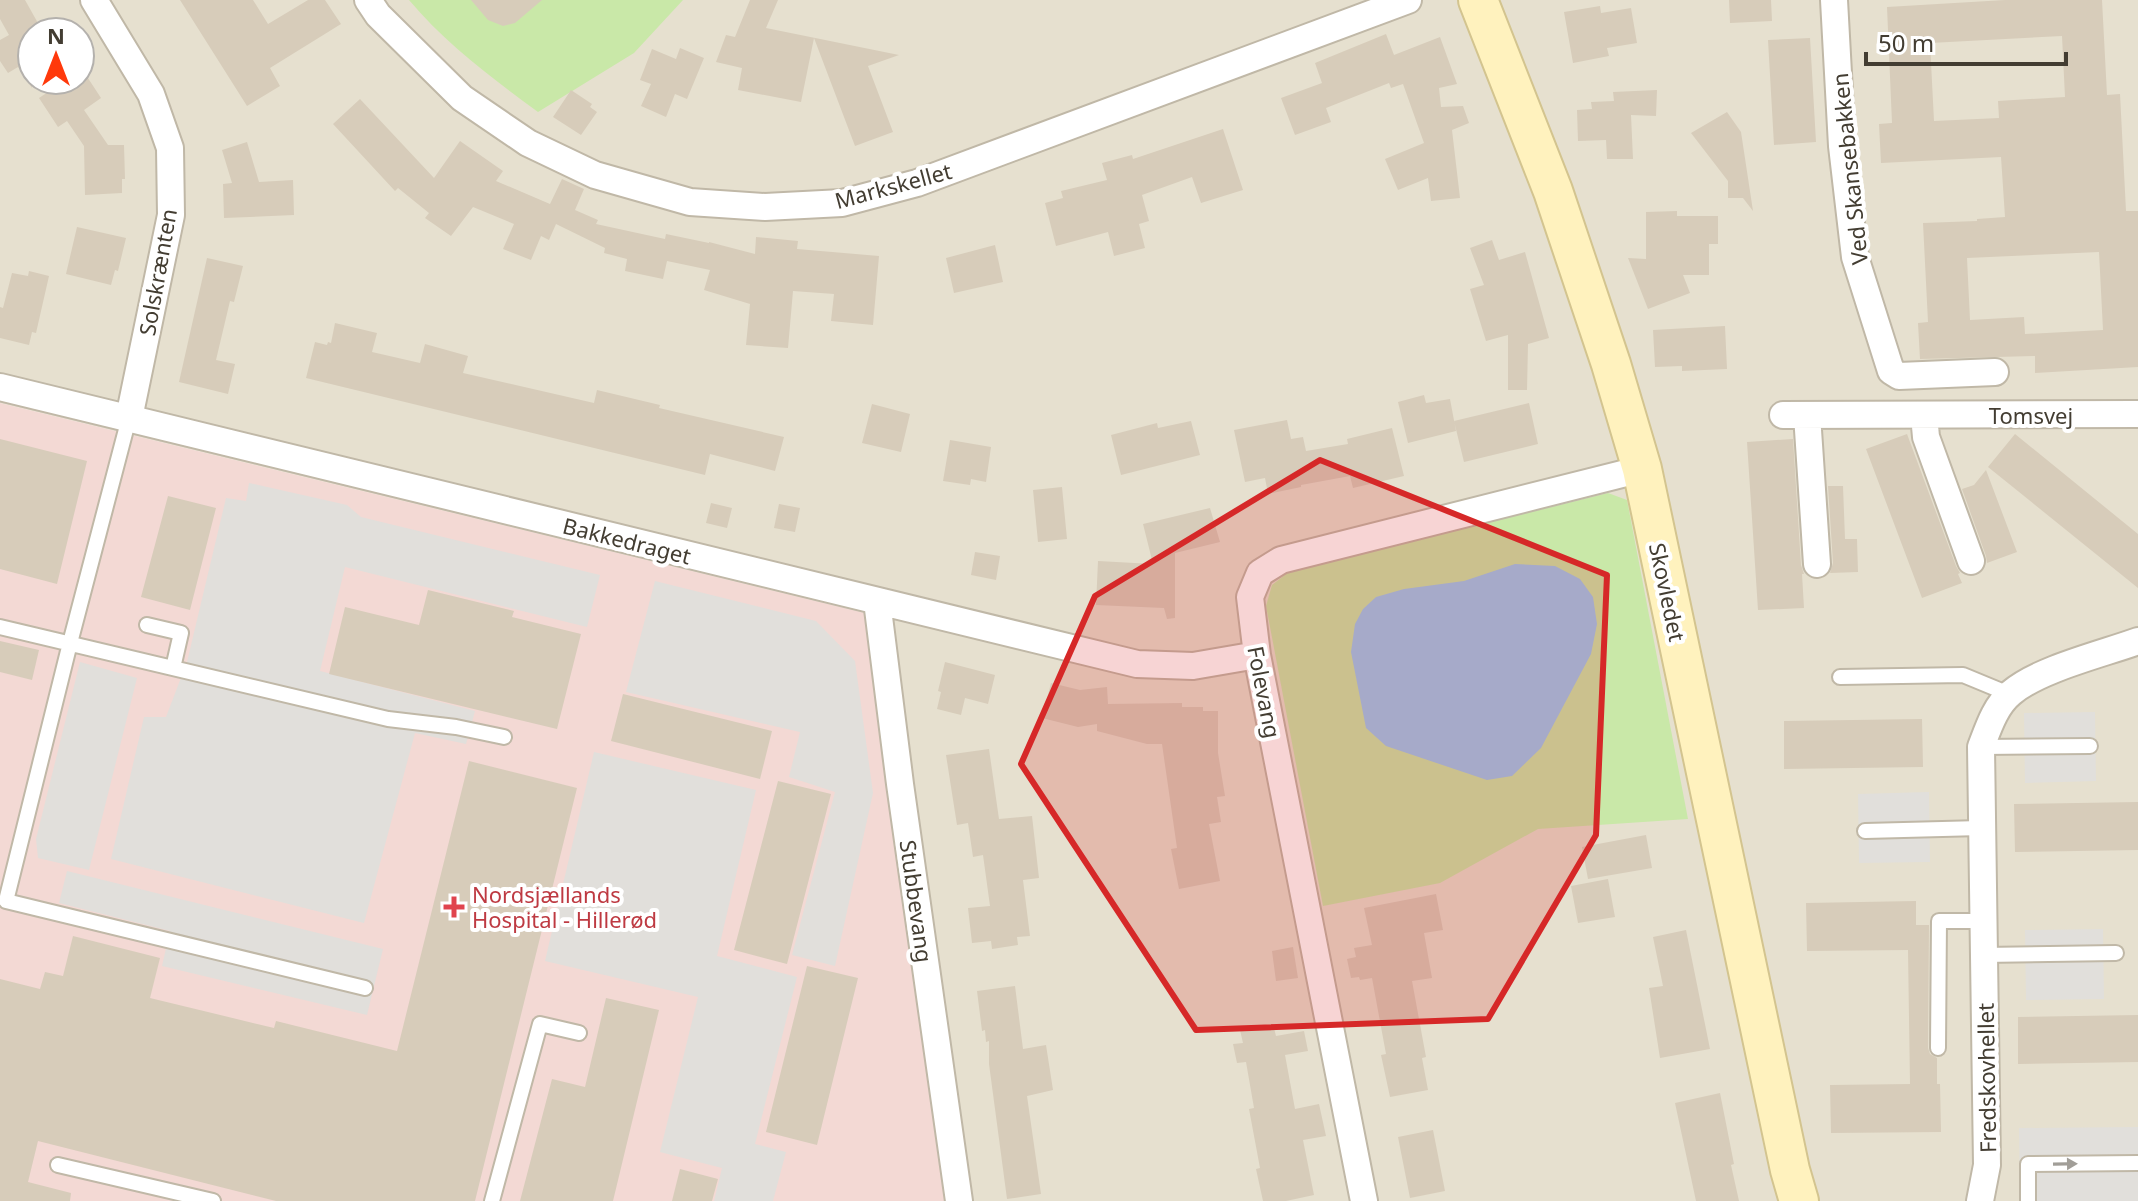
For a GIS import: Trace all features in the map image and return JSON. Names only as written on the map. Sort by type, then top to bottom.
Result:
[{"type":"street","name":"Solskrænten","points":[[94,0],[151,94],[170,148],[171,215],[129,418]]},
{"type":"street","name":"Markskellet","points":[[368,0],[378,15],[462,98],[528,143],[595,175],[690,202],[765,207],[842,203],[917,183],[1408,0]]},
{"type":"street","name":"Skovledet","points":[[1478,0],[1553,191],[1611,364],[1642,469],[1799,1201]]},
{"type":"street","name":"Ved Skansebakken","points":[[1834,0],[1842,146],[1855,257],[1891,371],[1899,376],[1995,372]]},
{"type":"street","name":"Bakkedraget","points":[[0,387],[1137,664],[1193,666],[1257,655]]},
{"type":"street","name":"Tomsvej","points":[[1817,564],[1795,415],[2138,414]]},
{"type":"street","points":[[1924,415],[1926,437],[1971,561]]},
{"type":"street","name":"Folevang","points":[[1364,1201],[1257,655],[1250,597],[1260,573],[1281,560],[1642,469]]},
{"type":"street","name":"Stubbevang","points":[[877,601],[959,1201]]},
{"type":"street","name":"Fredskovhellet","points":[[1980,1201],[1987,1165],[1981,747],[1993,718],[2009,694],[2035,677],[2138,641]]},
{"type":"lane","points":[[129,418],[6,901],[365,988]]},
{"type":"lane","points":[[147,625],[181,633],[173,668]]},
{"type":"lane","points":[[0,627],[388,719],[456,727],[504,737]]},
{"type":"lane","points":[[1840,677],[1963,675],[2009,694]]},
{"type":"lane","points":[[1981,747],[2090,746]]},
{"type":"lane","points":[[1865,831],[1981,828]]},
{"type":"lane","points":[[1938,1048],[1939,921],[1983,921]]},
{"type":"lane","points":[[1983,955],[2116,953]]},
{"type":"lane","points":[[492,1201],[540,1024],[579,1033]]},
{"type":"lane","points":[[2028,1201],[2028,1164],[2138,1163]]},
{"type":"lane","points":[[58,1165],[213,1201]]},
{"type":"highlighted area","points":[[1320,460],[1607,575],[1596,835],[1488,1019],[1196,1030],[1021,764],[1095,596]]},
{"type":"shaded area","points":[[0,0],[2138,0],[2138,1201],[952,1201],[865,613],[0,403]]},
{"type":"shaded area","name":"Nordsjællands Hospital - Hillerød","points":[[0,403],[865,613],[952,1201],[0,1201]]},
{"type":"shaded area","points":[[249,483],[347,505],[361,517],[600,575],[587,627],[345,567],[320,671],[475,711],[466,744],[415,733],[364,923],[111,859],[144,717],[166,717],[187,662],[226,498],[246,501]]},
{"type":"shaded area","points":[[655,581],[816,621],[855,661],[873,793],[835,966],[792,955],[835,792],[789,777],[800,732],[626,692]]},
{"type":"shaded area","points":[[80,662],[137,678],[89,870],[38,858],[36,839]]},
{"type":"shaded area","points":[[2095,712],[2096,781],[2025,783],[2024,713]]},
{"type":"shaded area","points":[[594,752],[756,790],[717,956],[797,977],[755,1144],[786,1152],[773,1201],[714,1201],[722,1168],[660,1152],[698,997],[545,961]]},
{"type":"shaded area","points":[[1929,792],[1930,862],[1859,863],[1858,794]]},
{"type":"shaded area","points":[[67,871],[383,949],[367,1015],[162,966],[170,931],[59,903]]},
{"type":"shaded area","points":[[2103,929],[2104,999],[2026,1000],[2025,930]]},
{"type":"shaded area","points":[[2138,1127],[2138,1201],[2020,1201],[2019,1128]]},
{"type":"green space","points":[[409,0],[683,0],[634,53],[538,112],[454,46]]},
{"type":"green space","points":[[1608,493],[1627,500],[1688,819],[1538,829],[1440,883],[1323,906],[1266,606],[1272,585],[1290,571]]},
{"type":"water","points":[[1515,564],[1555,566],[1580,579],[1593,597],[1597,624],[1591,654],[1541,748],[1512,776],[1487,780],[1386,746],[1366,728],[1351,652],[1355,624],[1363,609],[1376,597],[1404,589],[1464,581]]},
{"type":"building","points":[[0,0],[25,0],[34,16],[16,16],[16,68],[8,73],[0,61],[0,40],[9,35],[0,19]]},
{"type":"building","points":[[180,0],[253,0],[268,24],[308,0],[325,0],[341,24],[270,68],[280,86],[247,106]]},
{"type":"building","points":[[471,0],[542,0],[515,23],[503,26],[488,20]]},
{"type":"building","points":[[750,0],[778,0],[766,28],[899,55],[868,66],[893,132],[855,146],[814,38],[801,102],[738,90],[742,68],[716,62],[726,35],[735,37]]},
{"type":"building","points":[[1729,0],[1771,0],[1772,21],[1730,23]]},
{"type":"building","points":[[2005,0],[2102,0],[2107,95],[2120,94],[2126,211],[2138,211],[2138,367],[2035,373],[2035,356],[1920,359],[1918,323],[1928,322],[1923,223],[2005,217],[2001,157],[1881,163],[1879,124],[1892,123],[1887,7]],"holes":[[[2062,36],[2065,97],[1998,101],[1999,118],[1934,121],[1930,43]],[[2099,252],[2103,330],[2025,334],[2024,317],[1970,320],[1967,258]]]},
{"type":"building","points":[[1600,6],[1601,13],[1631,8],[1637,43],[1607,48],[1609,56],[1573,63],[1564,12]]},
{"type":"building","points":[[1386,34],[1394,55],[1440,37],[1457,84],[1439,88],[1441,107],[1463,106],[1469,123],[1452,130],[1460,198],[1431,201],[1428,178],[1398,190],[1385,159],[1424,143],[1403,84],[1391,88],[1389,83],[1326,108],[1331,122],[1295,135],[1281,98],[1322,83],[1315,63]]},
{"type":"building","points":[[1810,38],[1816,142],[1774,145],[1768,40]]},
{"type":"building","points":[[680,48],[704,58],[687,99],[675,94],[666,117],[641,106],[651,84],[640,80],[652,49],[676,59]]},
{"type":"building","points":[[96,90],[101,98],[84,110],[108,145],[124,145],[125,179],[122,179],[122,193],[85,195],[84,146],[67,121],[58,127],[39,98],[96,96]]},
{"type":"building","points":[[571,90],[592,104],[590,107],[597,112],[581,135],[553,117]]},
{"type":"building","points":[[1657,90],[1656,116],[1631,115],[1633,159],[1607,159],[1606,140],[1578,141],[1577,110],[1592,109],[1591,102],[1614,101],[1613,92]]},
{"type":"building","points":[[360,99],[434,178],[460,141],[503,171],[496,181],[550,204],[562,179],[584,189],[575,210],[598,220],[596,224],[665,239],[666,234],[709,242],[755,254],[756,237],[798,241],[797,249],[879,256],[873,325],[831,321],[834,294],[793,291],[788,348],[746,345],[750,304],[704,290],[710,270],[667,261],[663,279],[625,271],[627,259],[604,253],[605,248],[556,224],[549,240],[541,236],[531,260],[503,249],[514,224],[473,207],[451,236],[425,218],[429,213],[398,188],[395,191],[333,124]]},
{"type":"building","points":[[1727,112],[1741,132],[1753,211],[1743,198],[1728,198],[1728,181],[1691,133]]},
{"type":"building","points":[[1223,129],[1243,190],[1201,203],[1192,177],[1142,195],[1149,221],[1139,224],[1145,248],[1114,256],[1108,232],[1056,246],[1045,203],[1063,198],[1061,191],[1107,180],[1102,163],[1132,155],[1133,159]]},
{"type":"building","points":[[247,142],[259,182],[293,180],[294,215],[224,218],[223,184],[232,183],[222,150]]},
{"type":"building","points":[[1677,211],[1677,216],[1718,216],[1718,244],[1709,244],[1709,275],[1683,275],[1690,293],[1648,309],[1628,258],[1646,259],[1646,212]]},
{"type":"building","points":[[77,227],[126,238],[118,271],[115,270],[111,285],[66,274]]},
{"type":"building","points":[[1492,240],[1499,260],[1525,252],[1549,338],[1528,344],[1527,390],[1508,390],[1508,335],[1486,341],[1470,289],[1484,285],[1470,248]]},
{"type":"building","points":[[995,245],[1003,282],[954,293],[946,258]]},
{"type":"building","points":[[207,258],[243,266],[234,302],[230,301],[216,360],[235,364],[228,394],[179,382]]},
{"type":"building","points":[[29,271],[49,276],[36,333],[32,332],[29,345],[0,338],[0,307],[3,308],[12,273],[28,276]]},
{"type":"building","points":[[335,323],[377,333],[372,352],[420,363],[425,344],[468,356],[463,373],[594,403],[597,390],[784,437],[775,471],[710,454],[705,475],[306,378],[315,342],[331,343]]},
{"type":"building","points":[[1725,326],[1727,369],[1682,371],[1682,366],[1655,367],[1653,330]]},
{"type":"building","points":[[1424,395],[1426,403],[1450,399],[1456,431],[1408,443],[1398,402]]},
{"type":"building","points":[[1529,403],[1538,444],[1464,462],[1454,421]]},
{"type":"building","points":[[872,404],[910,414],[901,452],[862,443]]},
{"type":"building","points":[[1287,420],[1291,439],[1303,437],[1306,451],[1348,444],[1347,439],[1392,428],[1404,476],[1353,488],[1350,476],[1268,494],[1265,478],[1245,482],[1234,430]]},
{"type":"building","points":[[1191,421],[1200,455],[1121,475],[1111,435],[1157,423],[1158,428]]},
{"type":"building","points":[[1907,434],[1962,583],[1922,598],[1866,449]]},
{"type":"building","points":[[2015,434],[2138,534],[2138,588],[1988,467]]},
{"type":"building","points":[[0,439],[87,461],[57,584],[0,569]]},
{"type":"building","points":[[1793,439],[1804,608],[1758,610],[1747,442]]},
{"type":"building","points":[[950,440],[991,447],[986,482],[971,479],[970,485],[943,481]]},
{"type":"building","points":[[1986,470],[2017,552],[1987,563],[1962,489],[1974,485]]},
{"type":"building","points":[[1828,486],[1843,486],[1845,539],[1857,539],[1858,572],[1830,573],[1833,563]]},
{"type":"building","points":[[1062,487],[1067,539],[1038,542],[1033,490]]},
{"type":"building","points":[[168,496],[216,508],[190,610],[141,597]]},
{"type":"building","points":[[711,503],[732,508],[727,528],[706,523]]},
{"type":"building","points":[[779,504],[800,508],[795,532],[774,528]]},
{"type":"building","points":[[1210,508],[1220,542],[1175,553],[1175,618],[1167,619],[1164,608],[1096,605],[1098,561],[1153,564],[1143,524]]},
{"type":"building","points":[[975,552],[1000,556],[996,580],[971,575]]},
{"type":"building","points":[[428,590],[514,611],[512,617],[581,634],[557,729],[329,674],[345,607],[419,625]]},
{"type":"building","points":[[0,641],[39,650],[32,680],[0,672]]},
{"type":"building","points":[[945,662],[995,675],[988,704],[965,698],[961,715],[937,709]]},
{"type":"building","points":[[1051,683],[1080,690],[1107,687],[1108,704],[1182,703],[1182,707],[1218,711],[1218,753],[1225,796],[1217,797],[1221,822],[1209,824],[1220,881],[1179,889],[1171,849],[1177,848],[1162,744],[1147,744],[1097,731],[1097,724],[1078,727],[1042,718]]},
{"type":"building","points":[[623,694],[772,731],[760,779],[611,741]]},
{"type":"building","points":[[1922,719],[1923,767],[1784,769],[1784,721]]},
{"type":"building","points":[[989,749],[999,819],[1032,816],[1039,878],[1023,880],[1030,936],[1017,937],[1018,945],[992,949],[991,941],[972,943],[968,908],[990,906],[983,855],[973,857],[968,823],[957,825],[946,755]]},
{"type":"building","points":[[469,761],[577,788],[475,1201],[276,1201],[38,1141],[28,1182],[71,1193],[70,1201],[0,1201],[0,979],[40,989],[45,972],[63,976],[73,936],[160,958],[150,998],[274,1028],[276,1021],[397,1051]]},
{"type":"building","points":[[778,781],[831,794],[787,964],[734,950]]},
{"type":"building","points":[[2138,802],[2138,850],[2015,852],[2014,804]]},
{"type":"building","points":[[1646,835],[1652,868],[1588,879],[1582,847]]},
{"type":"building","points":[[1608,879],[1615,917],[1578,923],[1571,886]]},
{"type":"building","points":[[1436,894],[1443,930],[1424,933],[1432,978],[1412,981],[1426,1057],[1422,1058],[1428,1090],[1390,1097],[1381,1055],[1386,1054],[1372,978],[1351,978],[1347,959],[1356,957],[1354,948],[1372,945],[1364,908]]},
{"type":"building","points":[[1916,901],[1916,925],[1929,925],[1928,1048],[1930,1054],[1937,1058],[1941,1132],[1831,1133],[1830,1085],[1910,1084],[1908,950],[1807,951],[1806,903]]},
{"type":"building","points":[[1686,930],[1710,1049],[1660,1058],[1649,988],[1663,986],[1653,937]]},
{"type":"building","points":[[1293,947],[1298,978],[1276,981],[1272,951]]},
{"type":"building","points":[[807,966],[858,978],[817,1145],[766,1132]]},
{"type":"building","points":[[1015,986],[1023,1049],[1046,1045],[1053,1090],[1027,1096],[1041,1194],[1007,1199],[989,1064],[989,1041],[986,1042],[985,1030],[982,1031],[977,991]]},
{"type":"building","points":[[606,998],[659,1010],[613,1201],[520,1201],[552,1079],[585,1087]]},
{"type":"building","points":[[2138,1015],[2138,1062],[2018,1064],[2018,1017]]},
{"type":"building","points":[[1273,1024],[1276,1036],[1304,1031],[1308,1051],[1285,1055],[1295,1109],[1319,1104],[1326,1136],[1303,1140],[1314,1195],[1286,1201],[1263,1201],[1256,1169],[1260,1168],[1249,1109],[1254,1108],[1246,1062],[1237,1063],[1233,1044],[1243,1043],[1240,1030]]},
{"type":"building","points":[[1720,1093],[1739,1201],[1696,1201],[1675,1103]]},
{"type":"building","points":[[1433,1130],[1445,1191],[1410,1198],[1398,1137]]},
{"type":"building","points":[[680,1169],[718,1179],[712,1201],[672,1201]]},
{"type":"place","name":"Nordsjællands Hospital - Hillerød","points":[[454,907]]}]
